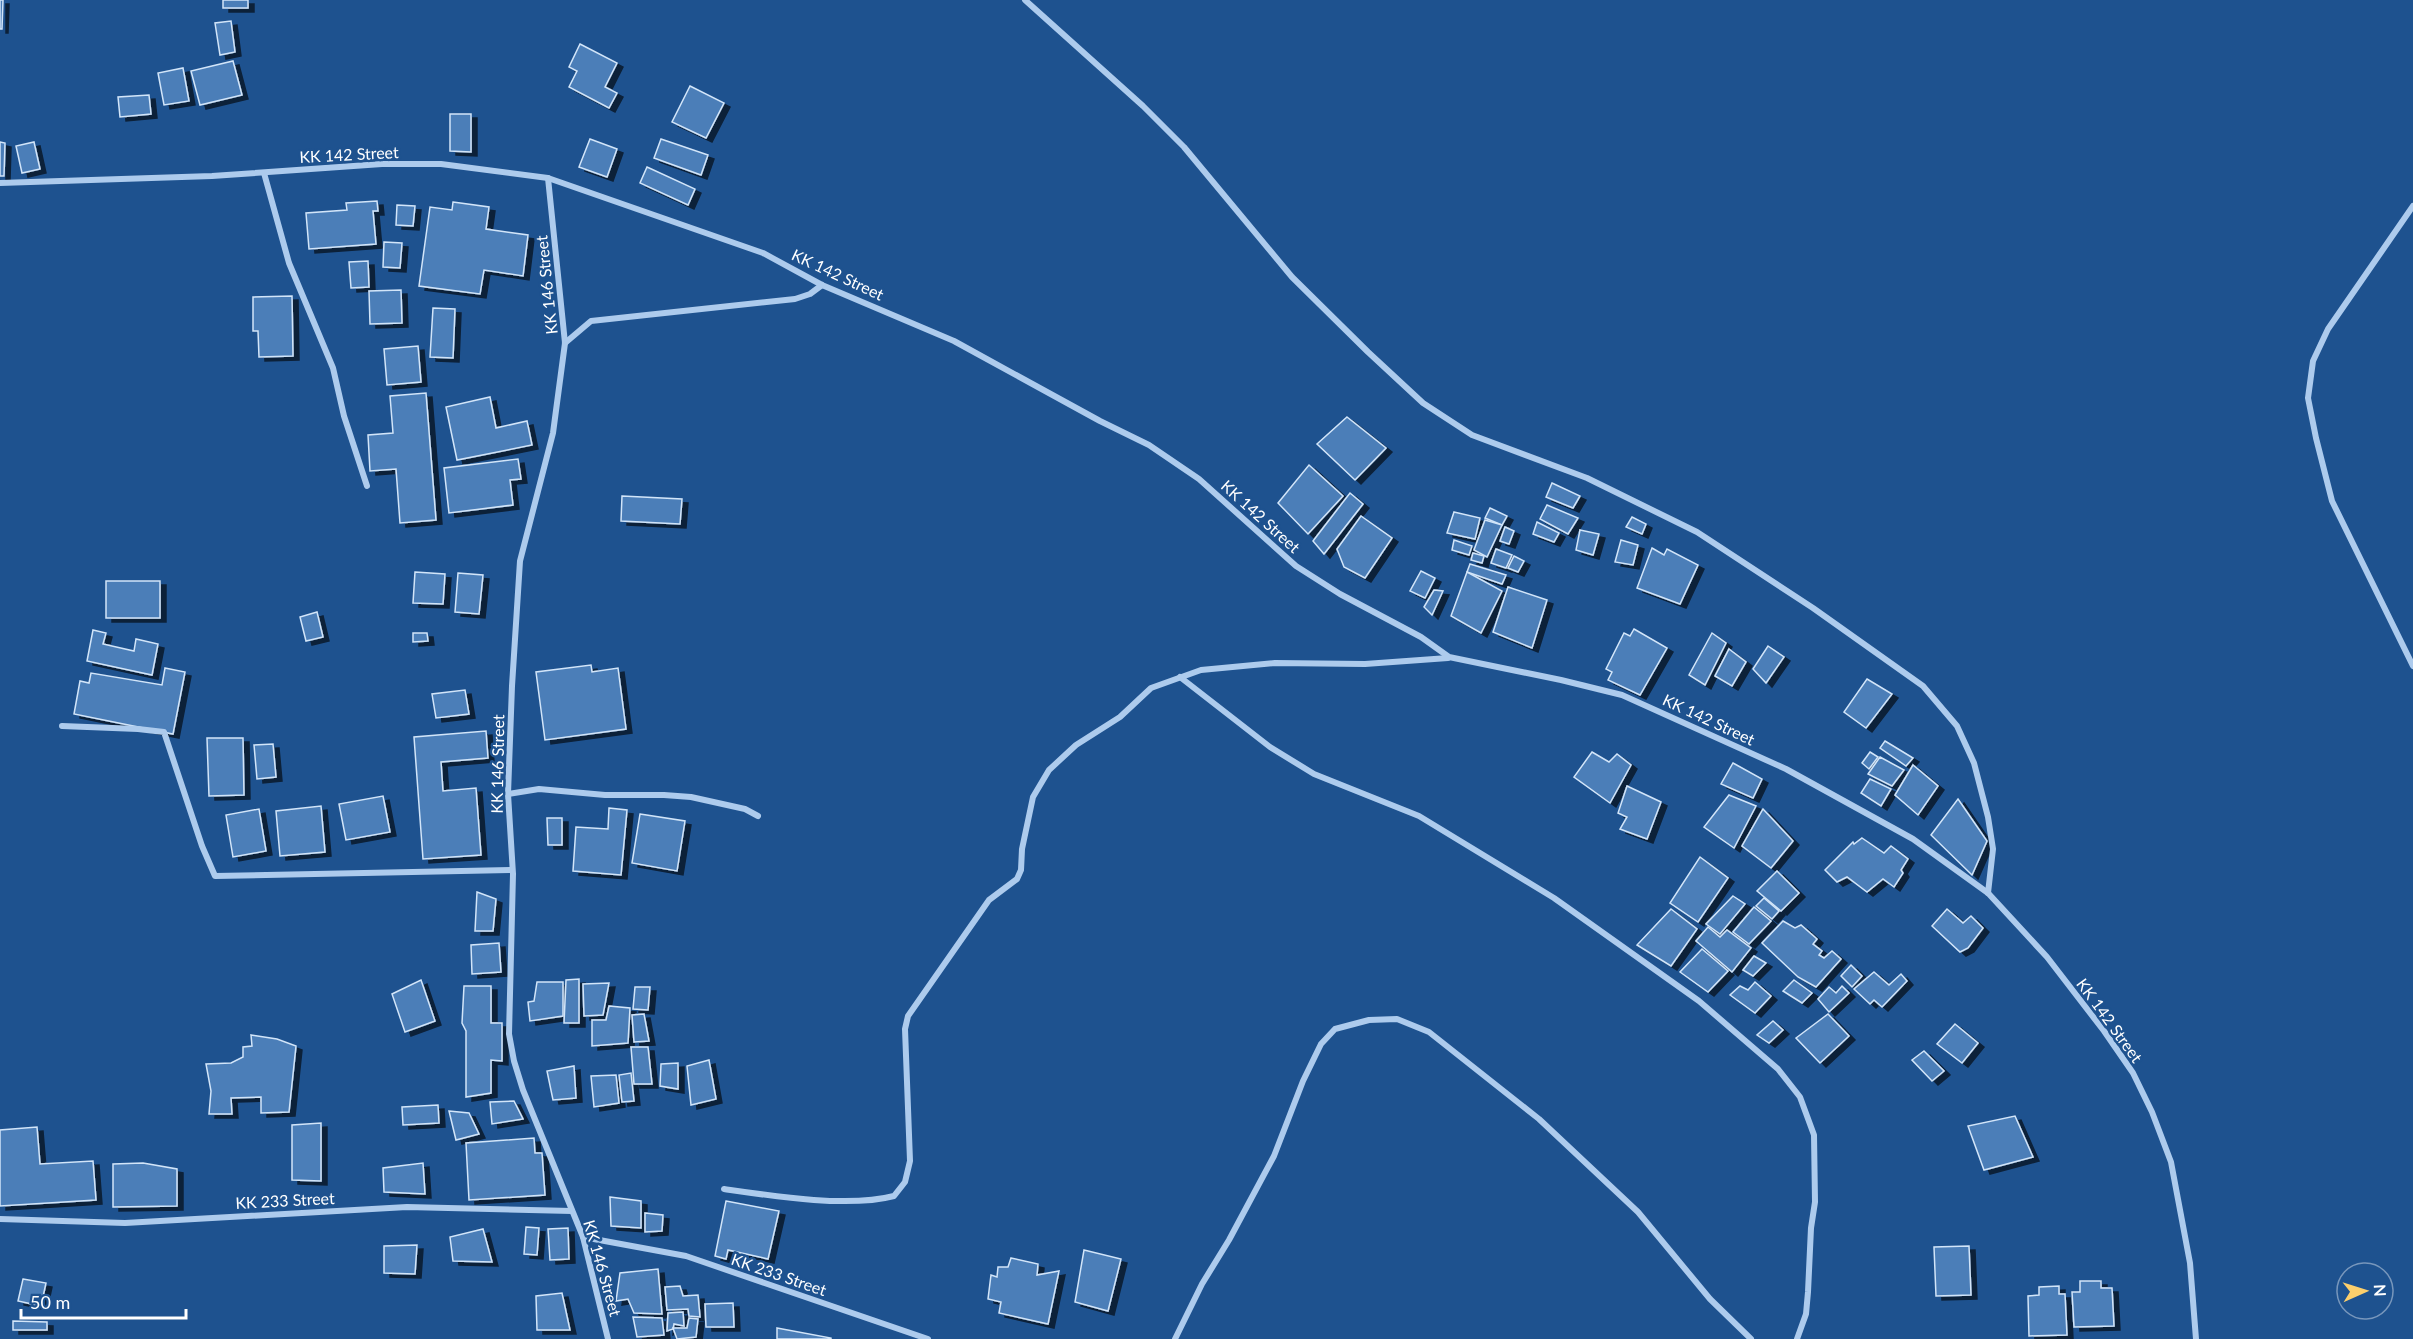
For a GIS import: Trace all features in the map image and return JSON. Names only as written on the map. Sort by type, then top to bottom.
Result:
[{"type":"street","points":[[1025,0],[1143,106],[1184,147],[1292,277],[1424,403],[1472,435],[1587,478],[1697,532],[1813,608],[1923,686],[1957,726],[1974,763],[1988,817],[1993,849],[1988,893]]},
{"type":"street","name":"KK 142 Street","points":[[0,183],[85,182],[264,173],[382,164],[441,164],[548,178],[763,253],[822,285],[954,340],[1100,421],[1149,445],[1199,479],[1296,566],[1340,594],[1421,637],[1449,657],[1622,695],[1786,770],[1845,801],[1913,839],[1988,893],[2047,957],[2104,1030],[2133,1073],[2152,1112],[2171,1162],[2190,1263],[2196,1339]]},
{"type":"street","points":[[264,173],[289,262],[333,368],[344,416],[367,486]]},
{"type":"street","name":"KK 146 Street","points":[[548,178],[565,343],[553,433],[520,561],[508,794],[512,870],[509,1034],[514,1062],[523,1090],[583,1237],[608,1339]]},
{"type":"street","points":[[2413,206],[2328,328],[2313,361],[2308,399],[2332,501],[2413,666]]},
{"type":"street","points":[[565,343],[591,321],[795,299],[810,294],[822,285]]},
{"type":"street","points":[[724,1189],[863,1202],[894,1196],[905,1182],[910,1161],[905,1029],[913,1007],[988,900],[1017,879],[1033,797],[1049,770],[1076,745],[1120,717],[1151,688],[1201,670],[1275,663],[1365,664],[1449,657]]},
{"type":"street","points":[[1180,677],[1270,747],[1314,774],[1419,816],[1545,892],[1699,1001],[1778,1069],[1800,1097],[1814,1135],[1815,1202],[1811,1228],[1808,1292],[1806,1314],[1797,1339]]},
{"type":"street","points":[[62,726],[164,732],[202,846],[215,876],[512,870]]},
{"type":"street","points":[[508,794],[539,789],[605,795],[691,797],[745,809],[758,816]]},
{"type":"street","points":[[1175,1339],[1202,1284],[1229,1240],[1274,1156],[1303,1081],[1321,1044],[1335,1029],[1369,1020],[1397,1019],[1429,1032],[1539,1119],[1638,1212],[1710,1299],[1751,1339]]},
{"type":"street","name":"KK 233 Street","points":[[0,1220],[125,1222],[407,1207],[572,1211]]},
{"type":"street","name":"KK 233 Street","points":[[583,1237],[686,1257],[928,1339]]},
{"type":"building","points":[[0,0],[3,0],[2,29],[0,29]]},
{"type":"building","points":[[223,0],[248,0],[248,8],[223,8]]},
{"type":"building","points":[[231,21],[235,52],[220,55],[215,23]]},
{"type":"building","points":[[580,44],[617,63],[605,87],[617,93],[609,108],[569,87],[577,71],[569,67]]},
{"type":"building","points":[[233,61],[242,95],[200,105],[191,71]]},
{"type":"building","points":[[183,68],[189,101],[164,105],[158,73]]},
{"type":"building","points":[[690,86],[724,103],[706,138],[672,122]]},
{"type":"building","points":[[149,95],[151,114],[120,117],[118,97]]},
{"type":"building","points":[[450,114],[471,114],[471,152],[450,151]]},
{"type":"building","points":[[590,139],[617,149],[607,177],[579,167]]},
{"type":"building","points":[[661,139],[708,155],[701,175],[654,158]]},
{"type":"building","points":[[0,142],[5,143],[4,176],[0,176]]},
{"type":"building","points":[[34,142],[40,169],[22,173],[16,146]]},
{"type":"building","points":[[647,167],[695,189],[688,205],[640,183]]},
{"type":"building","points":[[377,201],[378,211],[373,211],[376,244],[309,249],[306,213],[347,210],[346,203]]},
{"type":"building","points":[[453,202],[489,207],[486,229],[528,235],[523,276],[484,270],[480,294],[419,286],[430,207],[452,210]]},
{"type":"building","points":[[397,205],[415,206],[413,226],[396,225]]},
{"type":"building","points":[[384,242],[402,243],[400,268],[383,267]]},
{"type":"building","points":[[368,261],[369,287],[351,288],[349,262]]},
{"type":"building","points":[[401,290],[402,323],[370,324],[369,291]]},
{"type":"building","points":[[292,296],[293,356],[259,357],[258,331],[253,331],[253,297]]},
{"type":"building","points":[[433,308],[455,309],[453,358],[430,357]]},
{"type":"building","points":[[418,346],[421,382],[387,385],[384,349]]},
{"type":"building","points":[[426,393],[436,520],[400,523],[396,469],[370,471],[368,435],[393,433],[390,396]]},
{"type":"building","points":[[490,397],[496,428],[527,421],[532,445],[457,460],[446,407]]},
{"type":"building","points":[[1347,417],[1386,448],[1355,480],[1317,444]]},
{"type":"building","points":[[518,459],[521,479],[510,480],[513,505],[449,513],[444,468]]},
{"type":"building","points":[[1309,465],[1343,496],[1308,534],[1278,503]]},
{"type":"building","points":[[1552,483],[1580,496],[1573,508],[1546,497]]},
{"type":"building","points":[[1350,493],[1363,504],[1324,554],[1313,541]]},
{"type":"building","points":[[622,496],[682,499],[680,524],[621,521]]},
{"type":"building","points":[[1547,505],[1578,518],[1568,534],[1540,519]]},
{"type":"building","points":[[1490,508],[1507,516],[1502,525],[1485,518]]},
{"type":"building","points":[[1454,512],[1480,518],[1475,539],[1447,533]]},
{"type":"building","points":[[1361,516],[1392,538],[1365,578],[1344,567],[1337,549]]},
{"type":"building","points":[[1632,517],[1646,524],[1642,534],[1626,527]]},
{"type":"building","points":[[1485,520],[1502,525],[1487,557],[1474,550]]},
{"type":"building","points":[[1537,522],[1559,533],[1554,542],[1533,534]]},
{"type":"building","points":[[1505,527],[1514,531],[1509,544],[1500,541]]},
{"type":"building","points":[[1580,530],[1599,534],[1593,555],[1576,550]]},
{"type":"building","points":[[1454,540],[1472,546],[1469,555],[1452,550]]},
{"type":"building","points":[[1621,540],[1638,545],[1633,565],[1615,562]]},
{"type":"building","points":[[1652,548],[1664,555],[1667,549],[1698,565],[1680,604],[1637,588]]},
{"type":"building","points":[[1496,549],[1512,555],[1506,568],[1491,563]]},
{"type":"building","points":[[1473,553],[1484,556],[1482,563],[1471,560]]},
{"type":"building","points":[[1514,556],[1524,561],[1518,572],[1508,568]]},
{"type":"building","points":[[1470,564],[1506,575],[1502,584],[1467,572]]},
{"type":"building","points":[[1421,571],[1435,578],[1425,598],[1410,591]]},
{"type":"building","points":[[415,572],[445,574],[443,604],[413,603]]},
{"type":"building","points":[[1467,572],[1502,591],[1481,633],[1451,616]]},
{"type":"building","points":[[458,573],[483,575],[479,614],[455,612]]},
{"type":"building","points":[[106,581],[160,581],[160,618],[106,618]]},
{"type":"building","points":[[1508,587],[1547,600],[1532,648],[1493,632]]},
{"type":"building","points":[[1434,590],[1443,591],[1432,615],[1424,607]]},
{"type":"building","points":[[317,612],[323,637],[306,641],[300,617]]},
{"type":"building","points":[[1634,629],[1667,648],[1640,695],[1608,680],[1612,672],[1606,669],[1624,633],[1630,636]]},
{"type":"building","points":[[93,630],[106,633],[103,644],[134,651],[136,639],[158,644],[152,675],[87,661]]},
{"type":"building","points":[[413,633],[427,633],[428,641],[413,642]]},
{"type":"building","points":[[1712,633],[1726,643],[1705,685],[1689,675]]},
{"type":"building","points":[[1768,646],[1784,657],[1766,683],[1753,669]]},
{"type":"building","points":[[1729,649],[1746,662],[1732,686],[1715,676]]},
{"type":"building","points":[[591,665],[592,672],[618,668],[626,729],[545,740],[536,672]]},
{"type":"building","points":[[165,668],[185,672],[173,734],[74,714],[80,681],[89,683],[91,673],[162,685]]},
{"type":"building","points":[[1867,679],[1892,694],[1866,728],[1844,712]]},
{"type":"building","points":[[465,690],[469,714],[436,718],[432,694]]},
{"type":"building","points":[[486,731],[488,758],[441,762],[443,791],[476,788],[481,855],[423,859],[414,737]]},
{"type":"building","points":[[207,738],[243,738],[244,795],[209,796]]},
{"type":"building","points":[[1885,741],[1913,758],[1906,766],[1880,748]]},
{"type":"building","points":[[273,744],[276,777],[257,779],[254,745]]},
{"type":"building","points":[[1592,752],[1609,762],[1617,754],[1631,765],[1610,803],[1574,777]]},
{"type":"building","points":[[1870,752],[1878,757],[1869,769],[1862,763]]},
{"type":"building","points":[[1880,757],[1904,770],[1892,786],[1868,774]]},
{"type":"building","points":[[1733,763],[1762,779],[1753,798],[1721,784]]},
{"type":"building","points":[[1913,765],[1938,786],[1918,815],[1895,795]]},
{"type":"building","points":[[1870,779],[1891,789],[1881,806],[1861,793]]},
{"type":"building","points":[[1627,786],[1661,802],[1647,839],[1620,829],[1627,817],[1618,813]]},
{"type":"building","points":[[1729,795],[1756,806],[1734,848],[1704,827]]},
{"type":"building","points":[[383,796],[390,832],[346,840],[339,804]]},
{"type":"building","points":[[1958,799],[1987,841],[1972,875],[1931,835]]},
{"type":"building","points":[[321,806],[325,852],[280,856],[276,811]]},
{"type":"building","points":[[609,808],[627,810],[621,875],[573,871],[576,827],[608,829]]},
{"type":"building","points":[[259,809],[266,851],[233,857],[226,815]]},
{"type":"building","points":[[1763,809],[1793,841],[1771,868],[1742,846]]},
{"type":"building","points":[[640,814],[685,821],[677,871],[632,863]]},
{"type":"building","points":[[547,818],[562,818],[562,845],[548,845]]},
{"type":"building","points":[[1862,838],[1884,853],[1891,846],[1908,859],[1894,887],[1883,879],[1867,892],[1847,877],[1837,882],[1825,870],[1853,842],[1854,844]]},
{"type":"building","points":[[1700,857],[1728,878],[1698,922],[1670,903]]},
{"type":"building","points":[[1777,871],[1799,893],[1781,911],[1757,891]]},
{"type":"building","points":[[477,892],[496,899],[493,931],[475,931]]},
{"type":"building","points":[[1733,896],[1745,904],[1720,934],[1706,924]]},
{"type":"building","points":[[1764,898],[1779,911],[1772,919],[1756,906]]},
{"type":"building","points":[[1754,907],[1771,921],[1749,944],[1733,932]]},
{"type":"building","points":[[1671,909],[1697,929],[1671,966],[1637,945]]},
{"type":"building","points":[[1947,909],[1963,923],[1971,916],[1983,928],[1968,948],[1960,952],[1932,926]]},
{"type":"building","points":[[1783,921],[1795,928],[1801,925],[1817,939],[1813,944],[1822,951],[1819,955],[1824,958],[1832,951],[1841,959],[1816,987],[1798,977],[1762,943]]},
{"type":"building","points":[[1708,927],[1720,937],[1727,930],[1751,948],[1732,972],[1696,941]]},
{"type":"building","points":[[499,943],[501,972],[472,974],[471,945]]},
{"type":"building","points":[[1702,949],[1728,971],[1708,992],[1680,972]]},
{"type":"building","points":[[1754,956],[1766,963],[1753,976],[1743,970]]},
{"type":"building","points":[[1851,965],[1862,976],[1852,987],[1841,976]]},
{"type":"building","points":[[1874,972],[1889,985],[1901,974],[1907,981],[1882,1007],[1874,1000],[1870,1004],[1854,989]]},
{"type":"building","points":[[579,979],[579,1023],[564,1023],[566,980]]},
{"type":"building","points":[[421,980],[435,1021],[405,1032],[392,994]]},
{"type":"building","points":[[1794,980],[1812,993],[1802,1003],[1783,991]]},
{"type":"building","points":[[537,982],[563,982],[563,1016],[530,1021],[528,1002],[534,1001]]},
{"type":"building","points":[[1755,982],[1771,996],[1755,1013],[1730,995],[1740,986],[1748,990]]},
{"type":"building","points":[[609,983],[603,1015],[584,1016],[583,984]]},
{"type":"building","points":[[464,986],[491,986],[491,1023],[502,1023],[502,1061],[491,1060],[491,1093],[466,1097],[466,1031],[462,1023]]},
{"type":"building","points":[[1842,986],[1849,993],[1829,1012],[1818,999],[1829,987],[1836,993]]},
{"type":"building","points":[[635,987],[650,987],[648,1010],[633,1009]]},
{"type":"building","points":[[609,1006],[630,1008],[628,1043],[592,1046],[592,1020],[606,1020]]},
{"type":"building","points":[[644,1014],[649,1041],[634,1042],[632,1015]]},
{"type":"building","points":[[1828,1014],[1849,1036],[1820,1063],[1796,1038]]},
{"type":"building","points":[[1773,1021],[1783,1030],[1769,1043],[1757,1035]]},
{"type":"building","points":[[1955,1024],[1978,1043],[1962,1063],[1937,1044]]},
{"type":"building","points":[[251,1035],[277,1039],[296,1046],[289,1112],[261,1113],[261,1097],[231,1098],[232,1114],[209,1114],[211,1091],[206,1064],[231,1063],[243,1057],[243,1047],[252,1046]]},
{"type":"building","points":[[631,1047],[648,1047],[652,1084],[634,1084]]},
{"type":"building","points":[[1924,1051],[1944,1071],[1932,1081],[1912,1060]]},
{"type":"building","points":[[709,1060],[716,1099],[691,1105],[687,1066]]},
{"type":"building","points":[[678,1063],[678,1089],[660,1086],[661,1064]]},
{"type":"building","points":[[574,1066],[576,1098],[553,1100],[547,1071]]},
{"type":"building","points":[[631,1073],[634,1101],[622,1102],[619,1075]]},
{"type":"building","points":[[616,1075],[619,1103],[594,1107],[591,1076]]},
{"type":"building","points":[[514,1101],[523,1119],[492,1124],[490,1102]]},
{"type":"building","points":[[438,1105],[439,1123],[403,1125],[402,1107]]},
{"type":"building","points":[[449,1111],[469,1113],[479,1134],[456,1140]]},
{"type":"building","points":[[2015,1116],[2033,1157],[1984,1170],[1968,1126]]},
{"type":"building","points":[[321,1123],[321,1181],[292,1180],[292,1125]]},
{"type":"building","points":[[37,1127],[40,1164],[93,1161],[96,1200],[0,1206],[0,1130]]},
{"type":"building","points":[[534,1138],[535,1153],[542,1153],[545,1195],[469,1200],[466,1143]]},
{"type":"building","points":[[143,1163],[177,1169],[177,1206],[113,1207],[113,1164]]},
{"type":"building","points":[[423,1163],[425,1194],[384,1192],[383,1168]]},
{"type":"building","points":[[610,1197],[641,1201],[641,1228],[611,1226]]},
{"type":"building","points":[[726,1201],[779,1211],[768,1259],[728,1250],[726,1259],[715,1256]]},
{"type":"building","points":[[645,1213],[663,1215],[662,1231],[645,1232]]},
{"type":"building","points":[[526,1227],[539,1228],[537,1255],[524,1254]]},
{"type":"building","points":[[568,1228],[569,1259],[550,1260],[548,1229]]},
{"type":"building","points":[[483,1229],[492,1262],[453,1261],[450,1237]]},
{"type":"building","points":[[417,1245],[415,1274],[384,1273],[384,1246]]},
{"type":"building","points":[[1969,1246],[1971,1295],[1936,1296],[1934,1247]]},
{"type":"building","points":[[1084,1250],[1121,1259],[1108,1311],[1075,1302]]},
{"type":"building","points":[[1011,1258],[1038,1264],[1037,1275],[1059,1271],[1048,1324],[999,1313],[1001,1302],[988,1299],[991,1275],[997,1277],[998,1267],[1008,1267]]},
{"type":"building","points":[[658,1269],[662,1314],[634,1313],[628,1299],[616,1301],[620,1273]]},
{"type":"building","points":[[23,1279],[46,1283],[41,1306],[18,1301]]},
{"type":"building","points":[[2080,1281],[2101,1281],[2101,1288],[2112,1288],[2114,1326],[2074,1327],[2072,1292],[2080,1292]]},
{"type":"building","points":[[680,1286],[683,1296],[698,1295],[700,1317],[689,1316],[688,1309],[667,1310],[665,1287]]},
{"type":"building","points":[[2059,1286],[2059,1294],[2065,1294],[2067,1335],[2029,1336],[2028,1296],[2039,1295],[2039,1287]]},
{"type":"building","points":[[562,1293],[570,1330],[537,1330],[536,1296]]},
{"type":"building","points":[[733,1303],[734,1327],[706,1327],[705,1304]]},
{"type":"building","points":[[683,1312],[684,1326],[674,1324],[673,1329],[667,1331],[668,1313]]},
{"type":"building","points":[[633,1317],[662,1318],[664,1335],[637,1337]]},
{"type":"building","points":[[689,1318],[698,1319],[696,1337],[677,1339],[673,1328],[687,1328]]},
{"type":"building","points":[[13,1321],[47,1322],[47,1330],[13,1330]]},
{"type":"building","points":[[777,1328],[831,1338],[831,1339],[777,1339]]}]
